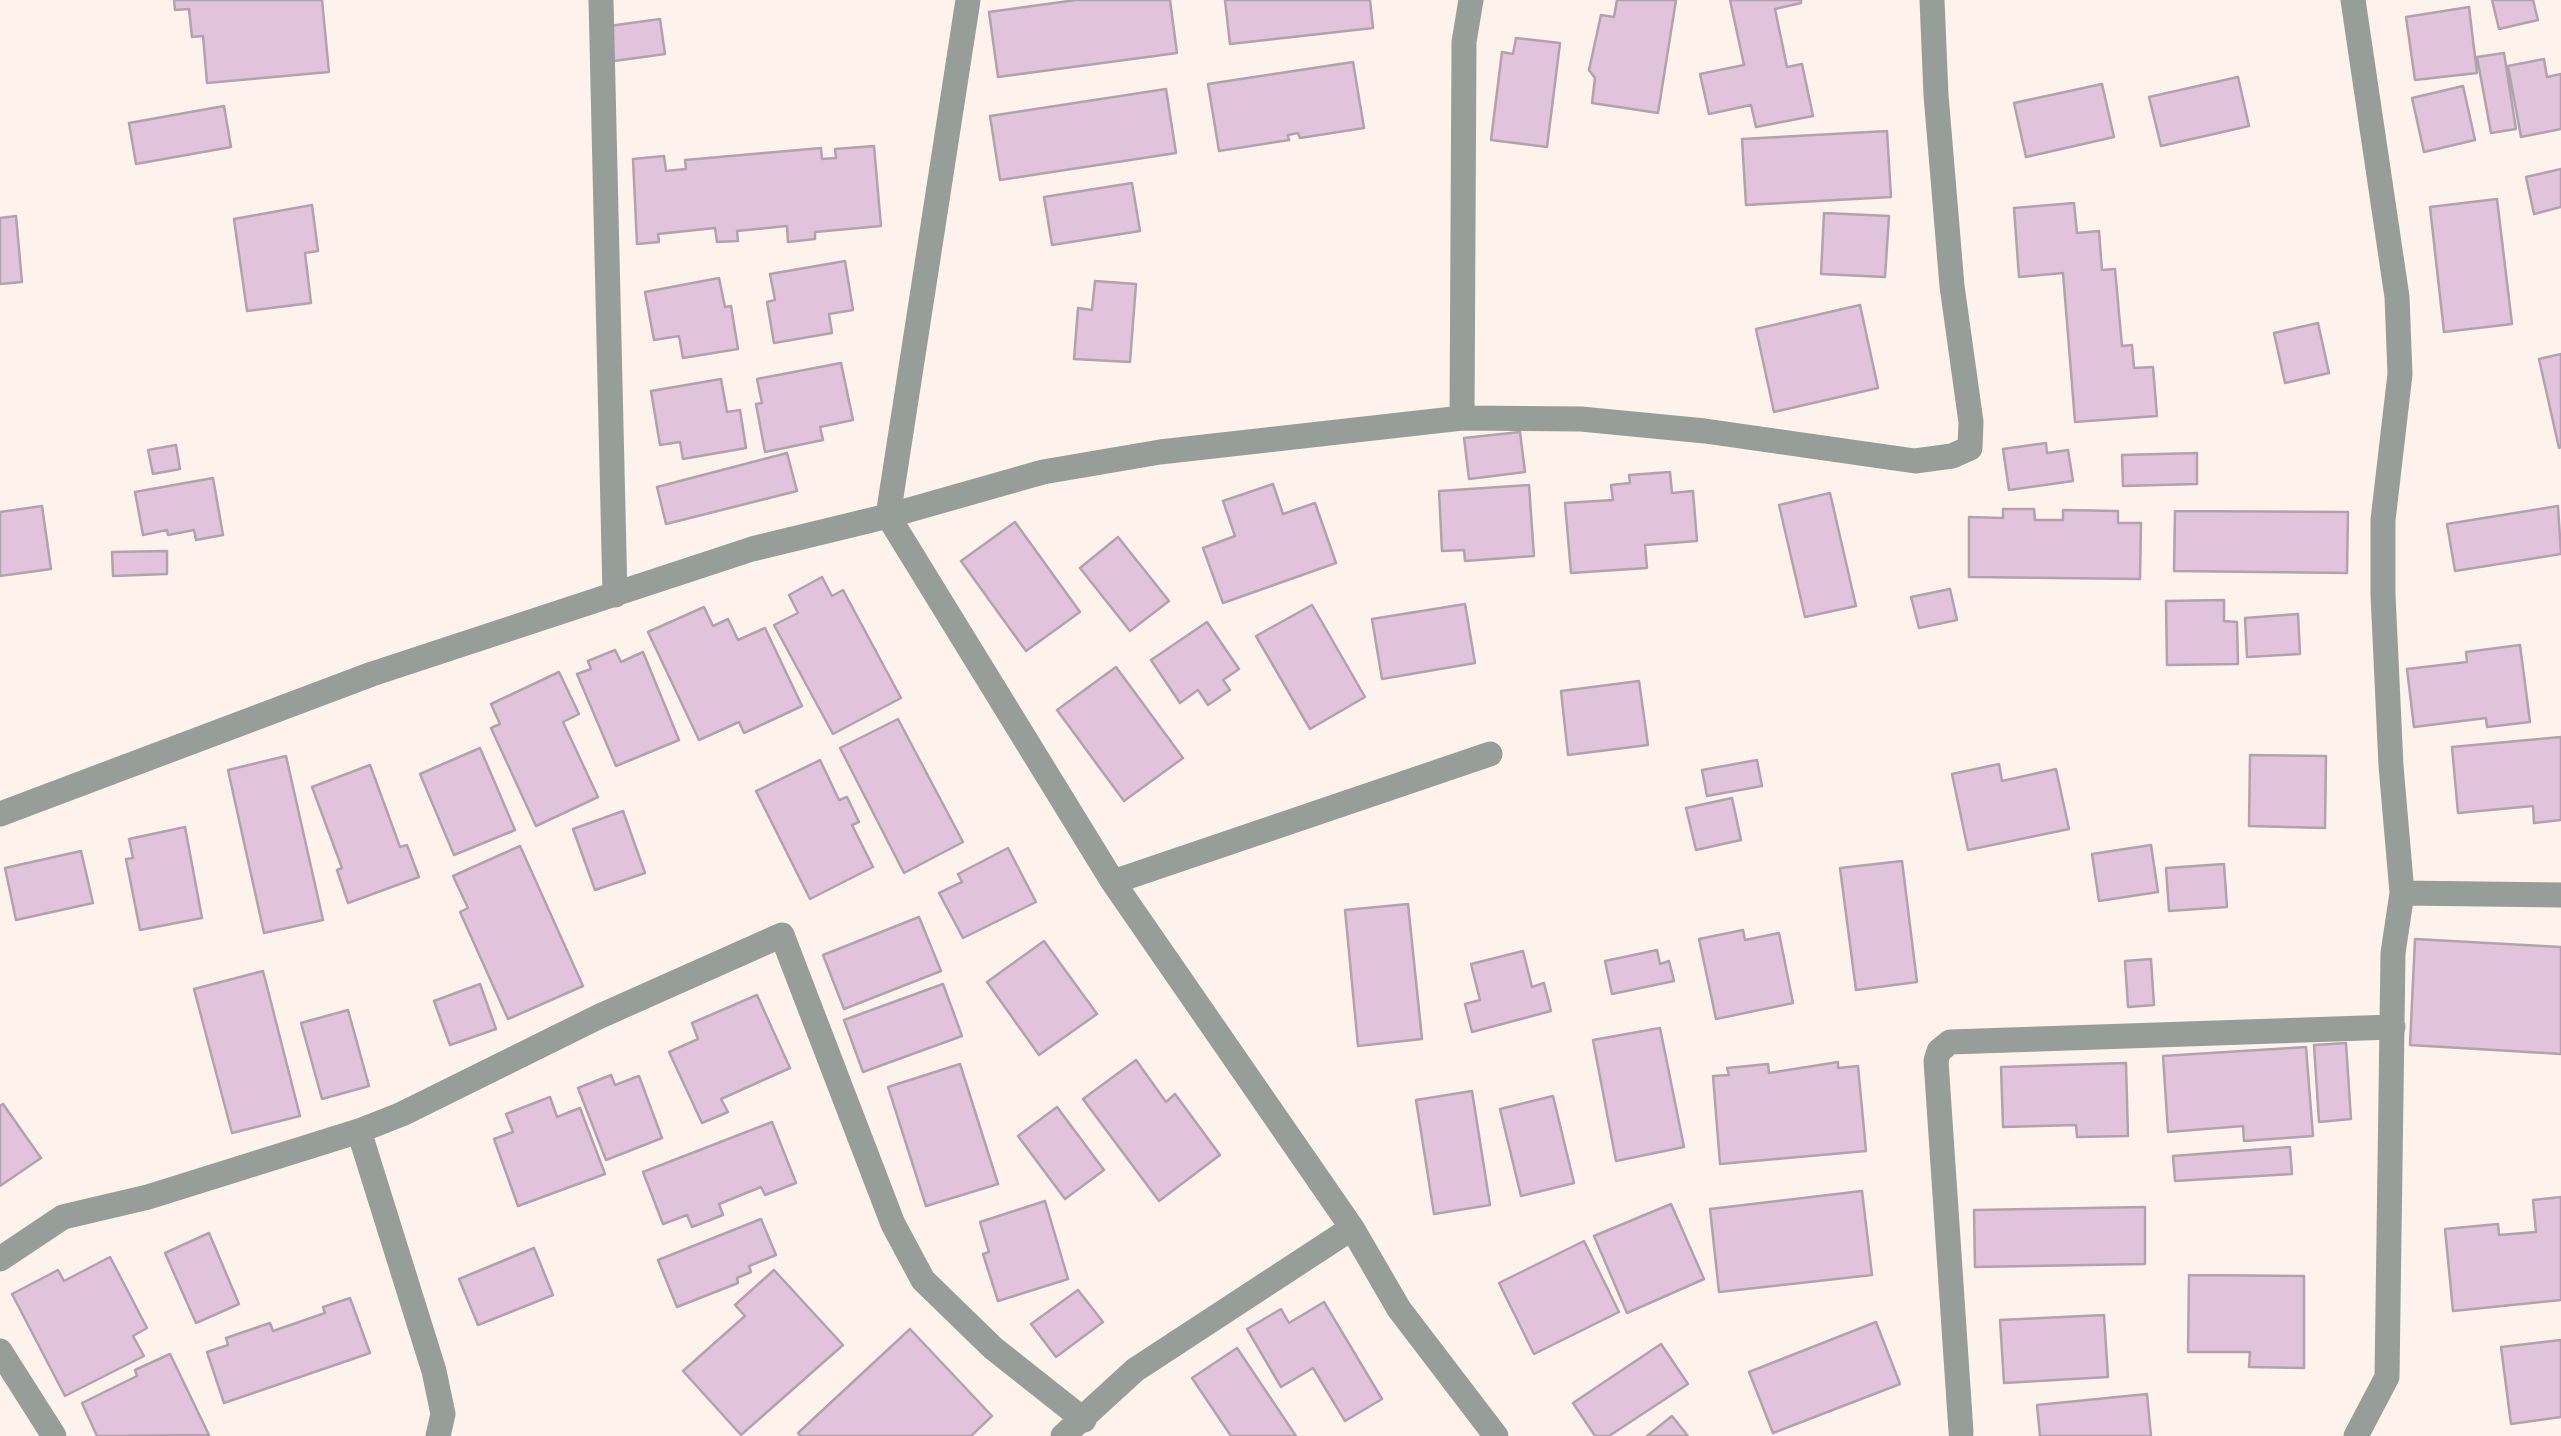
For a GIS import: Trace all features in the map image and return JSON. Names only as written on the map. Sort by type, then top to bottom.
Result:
[{"type":"street","points":[[601,0],[615,595]]},
{"type":"street","points":[[968,0],[888,516],[1113,882],[1352,1228],[1398,1310],[1496,1436]]},
{"type":"street","points":[[1462,418],[1464,42],[1471,0]]},
{"type":"street","points":[[0,814],[372,674],[752,549],[1062,469],[1178,450],[1462,418],[1581,419],[1705,431],[1915,461],[1952,456],[1970,448],[1971,422],[1952,286],[1932,0]]},
{"type":"street","points":[[2353,0],[2397,297],[2400,374],[2383,520],[2382,595],[2402,894],[2394,953],[2387,1378],[2356,1436]]},
{"type":"street","points":[[1113,882],[1490,754]]},
{"type":"street","points":[[2402,894],[2561,896]]},
{"type":"street","points":[[0,1259],[63,1217],[148,1197],[402,1114],[598,1017],[782,935],[893,1224],[923,1280],[992,1348],[1084,1420]]},
{"type":"street","points":[[1961,1432],[1936,1061],[1939,1051],[1950,1042],[2392,1027]]},
{"type":"street","points":[[359,1131],[434,1371],[443,1414],[438,1436]]},
{"type":"street","points":[[1063,1436],[1135,1370],[1352,1228]]},
{"type":"street","points":[[0,1351],[54,1436]]},
{"type":"building","points":[[174,0],[322,0],[329,72],[207,83],[203,36],[192,37],[189,9],[175,10]]},
{"type":"building","points":[[1076,0],[1170,0],[1177,53],[998,77],[989,12]]},
{"type":"building","points":[[1225,0],[1370,0],[1373,28],[1230,44]]},
{"type":"building","points":[[1617,0],[1676,0],[1658,113],[1592,103],[1595,78],[1589,70],[1601,15],[1614,17]]},
{"type":"building","points":[[1730,0],[1801,0],[1775,9],[1787,67],[1802,64],[1813,116],[1756,127],[1751,105],[1709,114],[1700,74],[1744,65]]},
{"type":"building","points":[[2492,0],[2533,0],[2538,20],[2499,29]]},
{"type":"building","points":[[2469,7],[2477,73],[2415,80],[2406,17]]},
{"type":"building","points":[[660,19],[665,54],[614,61],[609,26]]},
{"type":"building","points":[[1516,38],[1560,43],[1547,147],[1491,140],[1502,52],[1513,54]]},
{"type":"building","points":[[2504,53],[2516,129],[2491,133],[2477,57]]},
{"type":"building","points":[[2544,59],[2547,77],[2561,74],[2561,129],[2521,137],[2508,66]]},
{"type":"building","points":[[1353,62],[1364,128],[1300,138],[1298,133],[1288,135],[1289,140],[1219,151],[1208,84]]},
{"type":"building","points":[[2238,77],[2249,126],[2161,146],[2149,97]]},
{"type":"building","points":[[2102,84],[2114,137],[2026,157],[2014,103]]},
{"type":"building","points":[[2463,86],[2475,140],[2424,152],[2412,98]]},
{"type":"building","points":[[1166,89],[1176,153],[1000,180],[990,116]]},
{"type":"building","points":[[224,106],[231,147],[136,164],[129,123]]},
{"type":"building","points":[[1887,131],[1891,197],[1746,205],[1742,139]]},
{"type":"building","points":[[874,146],[881,226],[815,232],[815,239],[788,242],[787,226],[737,231],[738,241],[717,242],[715,228],[658,234],[659,242],[637,244],[633,159],[664,156],[666,171],[686,169],[685,160],[821,148],[822,159],[836,158],[835,149]]},
{"type":"building","points":[[2561,169],[2561,207],[2534,214],[2526,177]]},
{"type":"building","points":[[1132,183],[1140,231],[1052,245],[1044,197]]},
{"type":"building","points":[[2497,199],[2512,324],[2444,332],[2430,207]]},
{"type":"building","points":[[2074,203],[2077,233],[2099,231],[2102,270],[2115,269],[2122,346],[2132,345],[2134,368],[2153,367],[2157,416],[2075,422],[2063,273],[2019,277],[2014,208]]},
{"type":"building","points":[[312,205],[318,251],[305,253],[311,303],[247,311],[234,219]]},
{"type":"building","points":[[1824,213],[1889,216],[1885,277],[1821,274]]},
{"type":"building","points":[[16,216],[22,282],[0,284],[0,218]]},
{"type":"building","points":[[845,261],[853,310],[829,314],[832,333],[774,343],[767,302],[775,300],[770,274]]},
{"type":"building","points":[[719,278],[725,307],[731,306],[738,349],[683,358],[679,336],[654,340],[645,292]]},
{"type":"building","points":[[1095,281],[1136,284],[1130,362],[1074,359],[1078,308],[1092,310]]},
{"type":"building","points":[[1860,305],[1878,388],[1774,412],[1756,329]]},
{"type":"building","points":[[2318,323],[2329,373],[2285,383],[2274,333]]},
{"type":"building","points":[[2561,354],[2561,447],[2559,448],[2539,359]]},
{"type":"building","points":[[841,363],[853,420],[820,427],[823,440],[765,452],[756,404],[762,403],[757,379]]},
{"type":"building","points":[[721,379],[727,412],[740,410],[746,448],[683,459],[680,442],[660,445],[651,391]]},
{"type":"building","points":[[1520,432],[1525,472],[1469,479],[1464,438]]},
{"type":"building","points":[[2046,443],[2047,453],[2068,450],[2073,481],[2009,490],[2003,449]]},
{"type":"building","points":[[176,445],[180,469],[153,474],[148,450]]},
{"type":"building","points":[[787,453],[797,491],[666,524],[657,487]]},
{"type":"building","points":[[2197,453],[2197,484],[2123,486],[2122,455]]},
{"type":"building","points":[[1670,472],[1672,493],[1693,491],[1697,541],[1645,545],[1647,568],[1571,573],[1565,503],[1613,500],[1611,485],[1630,483],[1629,475]]},
{"type":"building","points":[[213,478],[223,535],[196,540],[194,530],[168,535],[167,530],[143,535],[135,492]]},
{"type":"building","points":[[1273,484],[1283,514],[1315,503],[1336,563],[1223,603],[1203,548],[1235,536],[1223,501]]},
{"type":"building","points":[[1529,485],[1534,556],[1465,561],[1464,550],[1442,551],[1439,491]]},
{"type":"building","points":[[1830,493],[1856,606],[1805,617],[1779,505]]},
{"type":"building","points":[[42,506],[51,569],[0,576],[0,512]]},
{"type":"building","points":[[2558,506],[2561,554],[2455,571],[2447,524]]},
{"type":"building","points":[[2003,509],[2034,509],[2035,520],[2063,520],[2063,510],[2118,511],[2118,523],[2141,523],[2140,579],[1969,577],[1969,517],[2003,518]]},
{"type":"building","points":[[2175,511],[2348,512],[2347,573],[2174,571]]},
{"type":"building","points":[[1015,522],[1080,612],[1026,651],[961,561]]},
{"type":"building","points":[[1118,537],[1169,601],[1130,631],[1080,568]]},
{"type":"building","points":[[167,551],[167,574],[113,576],[112,552]]},
{"type":"building","points":[[822,577],[832,596],[843,590],[901,698],[833,734],[774,625],[798,613],[789,595]]},
{"type":"building","points":[[1950,589],[1957,620],[1919,628],[1911,597]]},
{"type":"building","points":[[2224,600],[2224,621],[2237,622],[2238,664],[2167,665],[2166,601]]},
{"type":"building","points":[[1465,604],[1475,663],[1382,679],[1372,619]]},
{"type":"building","points":[[1312,605],[1365,697],[1310,729],[1256,636]]},
{"type":"building","points":[[704,607],[713,626],[728,619],[738,640],[765,628],[802,706],[744,733],[739,722],[699,740],[648,632]]},
{"type":"building","points":[[2298,614],[2300,654],[2247,657],[2245,618]]},
{"type":"building","points":[[1207,622],[1239,669],[1223,680],[1230,690],[1208,705],[1198,690],[1180,703],[1151,660]]},
{"type":"building","points":[[2520,645],[2530,722],[2487,727],[2486,718],[2414,727],[2407,669],[2467,662],[2466,652]]},
{"type":"building","points":[[615,650],[621,662],[643,652],[679,740],[616,766],[577,674],[591,669],[588,661]]},
{"type":"building","points":[[1116,667],[1183,758],[1124,801],[1057,710]]},
{"type":"building","points":[[559,672],[579,714],[563,722],[598,797],[536,826],[491,728],[500,724],[491,704]]},
{"type":"building","points":[[1639,681],[1648,745],[1568,755],[1561,691]]},
{"type":"building","points":[[898,719],[963,842],[904,873],[840,748]]},
{"type":"building","points":[[2561,737],[2561,820],[2534,823],[2533,806],[2458,813],[2452,747]]},
{"type":"building","points":[[480,748],[515,830],[454,855],[420,774]]},
{"type":"building","points":[[2250,755],[2326,756],[2325,828],[2249,826]]},
{"type":"building","points":[[286,756],[323,920],[264,933],[228,770]]},
{"type":"building","points":[[820,760],[839,800],[847,797],[859,822],[852,825],[873,867],[810,899],[756,791]]},
{"type":"building","points":[[1757,760],[1762,786],[1707,796],[1702,770]]},
{"type":"building","points":[[1999,764],[2002,781],[2056,769],[2069,829],[1968,850],[1952,774]]},
{"type":"building","points":[[370,765],[400,847],[407,845],[419,877],[348,903],[337,870],[342,868],[312,787]]},
{"type":"building","points":[[1732,798],[1741,840],[1696,850],[1686,808]]},
{"type":"building","points":[[623,811],[645,873],[595,890],[573,829]]},
{"type":"building","points":[[185,827],[202,918],[140,930],[126,859],[133,858],[129,839]]},
{"type":"building","points":[[2151,845],[2158,892],[2099,901],[2092,854]]},
{"type":"building","points":[[520,846],[583,986],[508,1019],[460,912],[468,908],[453,876]]},
{"type":"building","points":[[1008,848],[1036,902],[963,938],[939,893],[962,882],[958,874]]},
{"type":"building","points":[[81,851],[93,903],[16,920],[5,868]]},
{"type":"building","points":[[1902,861],[1917,982],[1856,990],[1840,868]]},
{"type":"building","points":[[2224,864],[2227,907],[2169,911],[2166,868]]},
{"type":"building","points":[[1408,904],[1422,1039],[1358,1046],[1345,910]]},
{"type":"building","points":[[919,917],[941,971],[844,1009],[823,955]]},
{"type":"building","points":[[1743,930],[1745,940],[1779,933],[1793,1003],[1716,1019],[1699,939]]},
{"type":"building","points":[[2415,939],[2561,947],[2561,1054],[2410,1045]]},
{"type":"building","points":[[1044,941],[1097,1014],[1039,1055],[987,982]]},
{"type":"building","points":[[1657,950],[1660,964],[1669,961],[1674,981],[1612,994],[1605,961]]},
{"type":"building","points":[[1523,951],[1532,987],[1544,983],[1551,1011],[1472,1032],[1465,1004],[1480,1000],[1471,964]]},
{"type":"building","points":[[2151,959],[2154,1005],[2128,1007],[2125,961]]},
{"type":"building","points":[[263,971],[300,1116],[232,1133],[194,989]]},
{"type":"building","points":[[480,984],[496,1029],[450,1045],[434,1001]]},
{"type":"building","points":[[943,984],[962,1036],[863,1072],[844,1020]]},
{"type":"building","points":[[757,995],[790,1068],[721,1099],[728,1112],[702,1123],[669,1052],[698,1039],[692,1023]]},
{"type":"building","points":[[348,1010],[369,1086],[322,1099],[301,1023]]},
{"type":"building","points":[[1660,1028],[1684,1147],[1616,1161],[1593,1040]]},
{"type":"building","points":[[2346,1043],[2351,1119],[2319,1122],[2314,1045]]},
{"type":"building","points":[[2306,1047],[2313,1136],[2244,1141],[2243,1126],[2168,1132],[2163,1056]]},
{"type":"building","points":[[1136,1060],[1166,1102],[1175,1094],[1220,1155],[1159,1201],[1083,1099]]},
{"type":"building","points":[[1838,1062],[1838,1068],[1858,1066],[1866,1151],[1720,1164],[1713,1076],[1729,1075],[1727,1068],[1768,1064],[1769,1073]]},
{"type":"building","points":[[2126,1063],[2128,1136],[2077,1137],[2076,1125],[2003,1127],[2001,1067]]},
{"type":"building","points":[[960,1064],[998,1184],[926,1206],[888,1087]]},
{"type":"building","points":[[611,1075],[615,1085],[639,1076],[662,1138],[606,1160],[578,1088]]},
{"type":"building","points":[[1472,1091],[1490,1205],[1434,1214],[1416,1100]]},
{"type":"building","points":[[1553,1096],[1574,1183],[1521,1196],[1500,1109]]},
{"type":"building","points":[[550,1097],[557,1117],[580,1108],[605,1174],[518,1206],[494,1139],[513,1132],[506,1114]]},
{"type":"building","points":[[3,1104],[41,1158],[0,1186],[0,1106]]},
{"type":"building","points":[[1057,1107],[1104,1170],[1065,1199],[1018,1136]]},
{"type":"building","points":[[772,1122],[796,1183],[765,1195],[761,1187],[719,1204],[723,1215],[692,1227],[687,1215],[663,1224],[643,1172]]},
{"type":"building","points":[[2290,1147],[2292,1174],[2175,1181],[2173,1156]]},
{"type":"building","points":[[1862,1191],[1872,1275],[1719,1292],[1710,1209]]},
{"type":"building","points":[[2561,1197],[2561,1300],[2453,1311],[2445,1229],[2498,1224],[2499,1235],[2536,1232],[2533,1200]]},
{"type":"building","points":[[1045,1201],[1068,1279],[998,1301],[983,1254],[989,1252],[980,1222]]},
{"type":"building","points":[[1671,1204],[1704,1279],[1627,1313],[1594,1236]]},
{"type":"building","points":[[2145,1207],[2145,1264],[1975,1267],[1974,1210]]},
{"type":"building","points":[[761,1219],[776,1255],[749,1266],[751,1272],[737,1278],[738,1283],[677,1307],[658,1260]]},
{"type":"building","points":[[209,1233],[239,1304],[196,1323],[165,1253]]},
{"type":"building","points":[[1584,1241],[1619,1312],[1534,1354],[1499,1283]]},
{"type":"building","points":[[534,1248],[553,1295],[478,1325],[459,1279]]},
{"type":"building","points":[[110,1257],[147,1328],[133,1336],[144,1356],[65,1396],[12,1294],[58,1270],[64,1281]]},
{"type":"building","points":[[774,1270],[843,1345],[741,1435],[683,1371],[745,1316],[735,1305]]},
{"type":"building","points":[[2189,1275],[2304,1276],[2304,1368],[2249,1367],[2250,1352],[2188,1352]]},
{"type":"building","points":[[1078,1290],[1103,1322],[1056,1357],[1031,1324]]},
{"type":"building","points":[[350,1298],[370,1353],[224,1403],[207,1352],[228,1345],[226,1338],[270,1323],[273,1331],[325,1313],[323,1307]]},
{"type":"building","points":[[1324,1302],[1382,1399],[1345,1421],[1313,1368],[1281,1387],[1247,1329],[1281,1309],[1289,1323]]},
{"type":"building","points":[[2104,1315],[2108,1377],[2004,1383],[2000,1320]]},
{"type":"building","points":[[1876,1322],[1900,1384],[1773,1433],[1749,1372]]},
{"type":"building","points":[[910,1329],[992,1416],[971,1436],[798,1433]]},
{"type":"building","points":[[2561,1340],[2561,1417],[2511,1424],[2501,1347]]},
{"type":"building","points":[[1661,1344],[1688,1384],[1609,1436],[1595,1436],[1573,1403]]},
{"type":"building","points":[[1237,1348],[1296,1436],[1231,1436],[1192,1378]]},
{"type":"building","points":[[170,1354],[209,1435],[97,1436],[82,1403],[137,1376],[135,1370]]},
{"type":"building","points":[[2147,1394],[2151,1436],[2040,1436],[2037,1405]]},
{"type":"building","points":[[1672,1416],[1688,1436],[1647,1436]]}]
